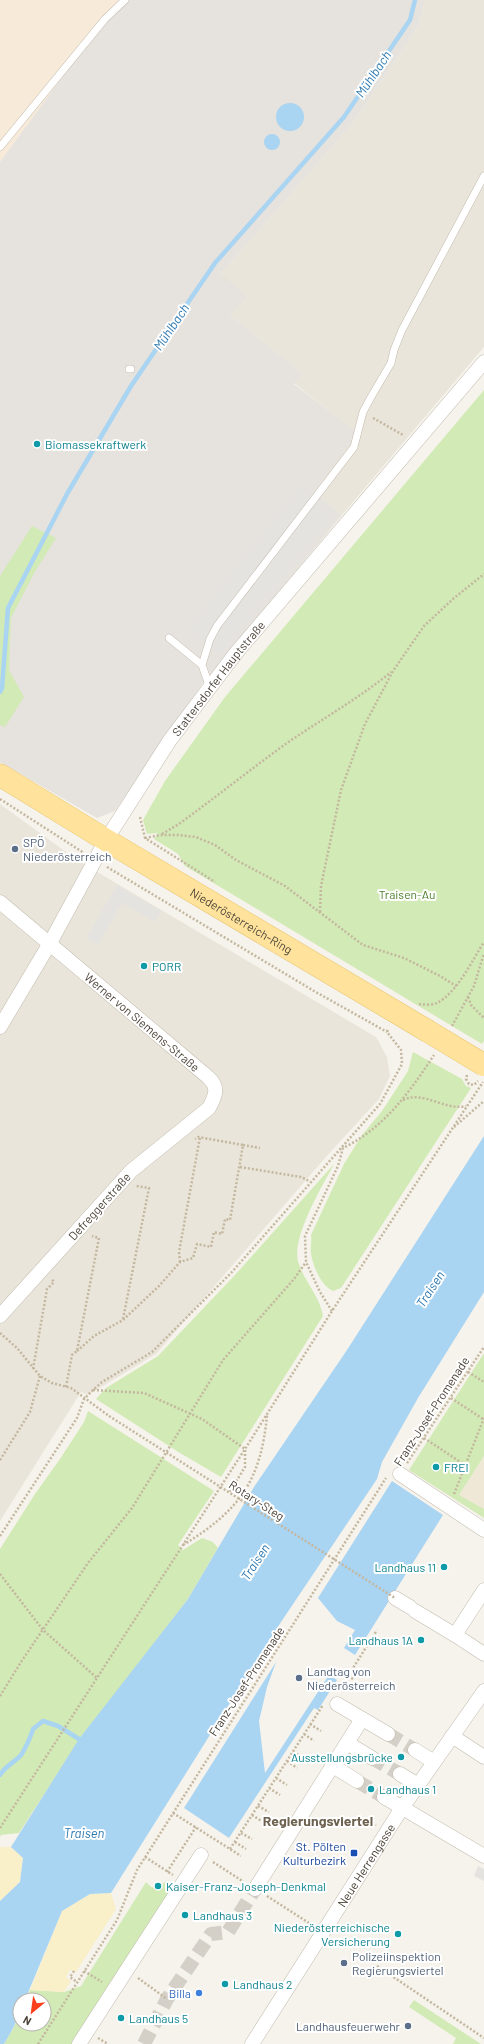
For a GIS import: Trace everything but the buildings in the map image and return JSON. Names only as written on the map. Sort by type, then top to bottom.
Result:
[{"type":"main road","name":"Niederösterreich-Ring","points":[[0,775],[106,840],[426,1030],[477,1072]]},
{"type":"street","name":"Stattersdorfer Hauptstraße","points":[[0,1027],[50,943],[106,840],[170,740],[236,653],[484,362]]},
{"type":"street","name":"Werner von Siemens-Straße","points":[[0,902],[214,1083],[216,1093],[209,1108]]},
{"type":"street","name":"Defreggerstraße","points":[[0,1316],[131,1171],[209,1108]]},
{"type":"street","points":[[400,1474],[484,1530]]},
{"type":"street","points":[[455,1635],[484,1590]]},
{"type":"street","points":[[395,1598],[484,1654]]},
{"type":"street","name":"Neue Herrengasse","points":[[252,2044],[402,1808],[484,1691]]},
{"type":"street","points":[[331,1704],[388,1734]]},
{"type":"street","points":[[255,1889],[362,1719]]},
{"type":"street","points":[[452,1736],[484,1758]]},
{"type":"street","points":[[347,1743],[372,1758]]},
{"type":"street","points":[[415,1750],[434,1762]]},
{"type":"street","points":[[333,1766],[357,1781]]},
{"type":"street","points":[[400,1774],[418,1785]]},
{"type":"street","points":[[384,1797],[483,1852]]},
{"type":"street","points":[[79,2044],[201,1855]]},
{"type":"lane","points":[[0,147],[105,19],[125,0]]},
{"type":"lane","points":[[202,665],[210,639],[217,626],[354,447],[364,412],[391,363],[394,350],[402,330],[484,176]]},
{"type":"lane","points":[[169,638],[202,665],[210,688]]},
{"type":"path","points":[[364,412],[415,443]]},
{"type":"path","points":[[320,912],[321,886],[341,790],[366,724],[393,671],[424,626],[454,598],[484,574]]},
{"type":"path","points":[[160,835],[179,824],[287,743],[328,715],[364,694],[393,671]]},
{"type":"path","points":[[0,799],[95,860],[314,991],[387,1032],[401,1050],[402,1064],[380,1104],[231,1274],[152,1352],[102,1382],[84,1399],[77,1418],[0,1536]]},
{"type":"path","points":[[142,812],[139,818],[145,838],[160,835],[196,837],[215,845],[236,860],[285,886],[363,945],[404,958],[440,976],[456,986]]},
{"type":"path","points":[[416,1004],[430,1005],[438,1002],[456,986],[484,942]]},
{"type":"path","points":[[451,1027],[474,986],[484,953]]},
{"type":"path","points":[[468,997],[471,1005],[484,1018]]},
{"type":"path","points":[[387,1032],[393,1030]]},
{"type":"path","points":[[332,1311],[320,1292],[306,1262],[306,1236],[338,1166],[343,1148],[369,1134],[403,1100],[434,1055]]},
{"type":"path","points":[[0,1828],[98,1678],[332,1311],[484,1080]]},
{"type":"path","points":[[403,1100],[409,1097],[421,1097],[445,1106],[466,1106]]},
{"type":"path","points":[[452,1128],[484,1102]]},
{"type":"path","points":[[180,1262],[178,1252],[200,1138]]},
{"type":"path","points":[[193,1141],[200,1138],[260,1148]]},
{"type":"path","points":[[66,1387],[72,1355],[77,1350],[94,1336],[123,1320],[159,1286],[180,1262],[193,1258],[197,1244],[211,1247],[214,1232],[222,1234],[225,1219],[230,1220],[243,1145]]},
{"type":"path","points":[[240,1167],[301,1177],[311,1182]]},
{"type":"path","points":[[123,1320],[149,1188],[136,1186]]},
{"type":"path","points":[[77,1350],[99,1238],[90,1235]]},
{"type":"path","points":[[0,1696],[88,1563],[132,1508],[223,1360],[294,1279],[306,1262]]},
{"type":"path","points":[[33,1369],[47,1289],[54,1282],[51,1277]]},
{"type":"path","points":[[0,1333],[17,1348],[40,1376],[30,1412],[0,1460]]},
{"type":"path","name":"Franz-Josef-Promenade","points":[[38,2044],[116,1920],[137,1870],[145,1857],[392,1469],[400,1474],[484,1347]]},
{"type":"path","points":[[468,1372],[484,1382]]},
{"type":"path","name":"Rotary-Steg","points":[[40,1376],[71,1388],[109,1416],[395,1598]]},
{"type":"path","points":[[93,1390],[144,1393],[202,1419],[245,1449]]},
{"type":"path","points":[[450,1506],[484,1419],[451,1398]]},
{"type":"path","points":[[182,1545],[211,1528],[234,1506],[246,1489],[258,1463],[265,1434],[267,1414]]},
{"type":"path","points":[[424,1438],[465,1465]]},
{"type":"path","points":[[229,1493],[245,1467],[245,1449]]},
{"type":"path","points":[[0,1574],[43,1630],[98,1678]]},
{"type":"path","points":[[353,1679],[348,1676],[377,1630]]},
{"type":"path","points":[[230,1849],[310,1724],[331,1704]]},
{"type":"path","points":[[310,1724],[321,1731]]},
{"type":"path","points":[[304,1734],[314,1741]]},
{"type":"path","points":[[293,1752],[304,1758]]},
{"type":"path","points":[[286,1761],[298,1768]]},
{"type":"path","points":[[276,1778],[287,1785]]},
{"type":"path","points":[[269,1788],[280,1795]]},
{"type":"path","points":[[258,1806],[269,1812]]},
{"type":"path","points":[[173,1813],[241,1856]]},
{"type":"path","points":[[252,1815],[263,1822]]},
{"type":"path","points":[[168,1872],[196,1828]]},
{"type":"path","points":[[241,1833],[252,1840]]},
{"type":"path","points":[[235,1842],[246,1849]]},
{"type":"path","points":[[201,1855],[343,1944]]},
{"type":"path","points":[[145,1857],[177,1878]]},
{"type":"path","points":[[376,1966],[484,2038]]},
{"type":"path","points":[[127,1970],[167,1999]]},
{"type":"path","points":[[74,1971],[70,1977],[77,1982]]},
{"type":"path","points":[[84,1971],[107,1985]]},
{"type":"shaded area","points":[[0,0],[125,0],[105,19],[0,162]]},
{"type":"shaded area","points":[[125,0],[425,0],[419,25],[353,123],[221,274],[247,296],[230,315],[302,373],[294,384],[358,433],[314,492],[342,515],[203,683],[115,811],[97,818],[0,762],[0,162],[105,19]]},
{"type":"shaded area","points":[[425,0],[484,0],[484,347],[342,515],[314,492],[357,433],[294,383],[302,373],[230,315],[221,274],[353,123],[419,25]]},
{"type":"shaded area","points":[[300,485],[336,515],[220,655],[188,629]]},
{"type":"shaded area","points":[[0,804],[77,860],[376,1037],[387,1057],[390,1076],[379,1099],[325,1158],[156,1354],[88,1395],[81,1392],[0,1521]]},
{"type":"shaded area","points":[[117,885],[161,911],[155,922],[122,903],[98,945],[86,938]]},
{"type":"shaded area","points":[[484,1456],[484,1509],[459,1495]]},
{"type":"shaded area","points":[[478,1866],[484,1869],[484,1881],[474,1876]]},
{"type":"green space","name":"Traisen-Au","points":[[484,390],[484,1041],[482,1044],[185,866],[178,854],[154,839],[158,833],[147,834],[143,820],[165,781],[225,697]]},
{"type":"green space","points":[[32,526],[56,538],[33,575],[11,618],[9,670],[24,697],[5,727],[0,725],[0,576]]},
{"type":"green space","points":[[413,1052],[462,1079],[466,1086],[471,1088],[341,1288],[333,1291],[325,1285],[316,1270],[311,1254],[311,1235],[344,1164],[362,1135],[382,1111],[408,1071]]},
{"type":"green space","points":[[334,1164],[309,1212],[299,1239],[297,1251],[300,1268],[319,1302],[323,1316],[221,1477],[180,1453],[96,1399],[106,1388],[158,1356],[235,1275]]},
{"type":"green space","points":[[484,1353],[484,1456],[459,1495],[484,1509],[484,1518],[409,1470]]},
{"type":"green space","points":[[88,1411],[214,1491],[178,1545],[183,1550],[202,1538],[213,1542],[218,1548],[188,1599],[78,1742],[19,1833],[1,1835],[0,1837],[0,1549],[84,1422]]},
{"type":"green space","points":[[166,1881],[174,1886],[72,2044],[4,2044],[12,2031],[12,2032],[52,2032],[52,1992],[29,1992],[30,1990],[64,1992],[81,1986],[146,1882],[151,1887],[158,1888]]},
{"type":"green space","points":[[414,2000],[481,2044],[453,2044],[456,2038],[409,2007]]},
{"type":"sand","points":[[0,1847],[11,1847],[23,1858],[20,1882],[0,1901]]},
{"type":"sand","points":[[111,1893],[116,1909],[76,1972],[70,1970],[66,1977],[71,1981],[64,1992],[30,1990],[62,1911],[90,1894]]},
{"type":"water","points":[[290,103],[300,107],[304,117],[300,127],[290,131],[280,127],[276,117],[280,107]]},
{"type":"water","points":[[269,134],[275,134],[280,139],[278,148],[275,150],[269,150],[264,145],[264,139]]},
{"type":"water","name":"Traisen","points":[[484,1136],[484,1292],[418,1398],[382,1462],[377,1479],[275,1631],[111,1893],[90,1894],[62,1911],[28,1992],[12,1992],[12,2030],[4,2044],[0,2044],[0,1901],[20,1882],[23,1858],[11,1847],[79,1739],[188,1599],[254,1487],[347,1350]]},
{"type":"water","points":[[392,1481],[443,1515],[355,1655],[344,1648],[355,1630],[337,1621],[318,1598]]},
{"type":"water","points":[[276,1662],[267,1687],[259,1721],[265,1773],[329,1675],[337,1680],[318,1710],[314,1708],[229,1838],[184,1808]]},
{"type":"waterway","name":"Mühlbach","points":[[0,692],[2,688],[8,608],[67,494],[131,386],[215,263],[344,117],[410,20],[415,0]]},
{"type":"waterway","points":[[0,1775],[21,1755],[33,1729],[43,1721],[58,1726],[79,1739]]},
{"type":"tunnel","points":[[388,1734],[415,1750]]},
{"type":"tunnel","points":[[372,1758],[400,1774]]},
{"type":"tunnel","points":[[357,1781],[384,1797]]},
{"type":"tunnel","points":[[144,2044],[167,1999],[211,1934],[228,1932],[255,1889]]},
{"type":"place","name":"Biomassekraftwerk","points":[[37,444]]},
{"type":"place","name":"SPÖ Niederösterreich","points":[[15,849]]},
{"type":"place","name":"PORR","points":[[144,966]]},
{"type":"place","name":"FREI","points":[[436,1467]]},
{"type":"place","name":"Landhaus 11","points":[[444,1567]]},
{"type":"place","name":"Landhaus 1A","points":[[421,1640]]},
{"type":"place","name":"Landtag von Niederösterreich","points":[[299,1678]]},
{"type":"place","name":"Ausstellungsbrücke","points":[[401,1757]]},
{"type":"place","name":"Landhaus 1","points":[[371,1789]]},
{"type":"place","name":"St. Pölten Kulturbezirk","points":[[354,1853]]},
{"type":"place","name":"Kaiser-Franz-Joseph-Denkmal","points":[[158,1886]]},
{"type":"place","name":"Landhaus 3","points":[[185,1915]]},
{"type":"place","name":"Niederösterreichische Versicherung","points":[[398,1934]]},
{"type":"place","name":"Polizeiinspektion Regierungsviertel","points":[[344,1963]]},
{"type":"place","name":"Landhaus 2","points":[[225,1984]]},
{"type":"place","name":"Billa","points":[[199,1993]]},
{"type":"place","name":"Landhaus 5","points":[[121,2018]]},
{"type":"place","name":"Landhausfeuerwehr","points":[[408,2026]]},
{"type":"district","name":"Regierungsviertel","points":[[318,1820]]}]
